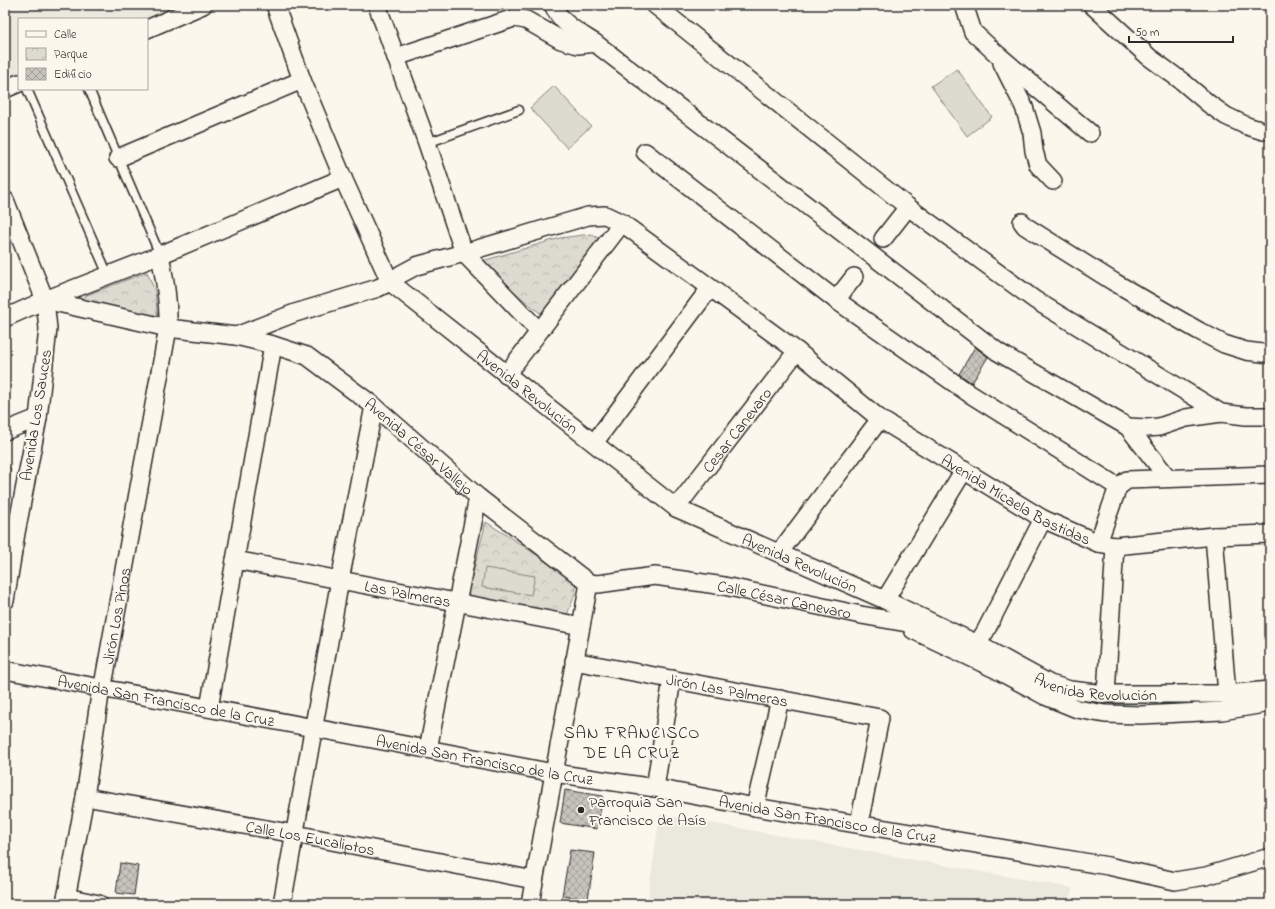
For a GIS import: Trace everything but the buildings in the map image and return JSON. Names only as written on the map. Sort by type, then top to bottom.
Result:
[{"type":"street","points":[[148,29],[203,5]]},
{"type":"street","points":[[275,5],[302,80],[343,178],[390,282]]},
{"type":"street","points":[[377,5],[427,143],[464,253],[538,331]]},
{"type":"street","points":[[553,5],[561,19],[570,28],[594,43],[998,352],[1128,427],[1168,478]]},
{"type":"street","points":[[655,5],[908,207],[1037,301],[1222,413]]},
{"type":"street","points":[[964,5],[973,32],[1090,133]]},
{"type":"street","points":[[1092,5],[1149,57],[1183,82],[1209,104],[1226,116],[1247,126],[1263,131]]},
{"type":"street","points":[[396,57],[514,18],[526,20],[562,40],[578,45],[594,43]]},
{"type":"street","points":[[998,55],[1024,107],[1032,133],[1034,151],[1038,165],[1053,181]]},
{"type":"street","points":[[118,158],[302,80]]},
{"type":"street","points":[[5,89],[18,84]]},
{"type":"street","points":[[645,152],[836,300],[970,394],[1118,487]]},
{"type":"street","points":[[5,318],[45,300],[160,255],[343,178]]},
{"type":"street","name":"Avenida Los Sauces","points":[[5,202],[45,300],[48,329],[38,418],[10,532],[5,601]]},
{"type":"street","points":[[883,239],[908,207]]},
{"type":"street","name":"Avenida Micaela Bastidas","points":[[236,336],[295,313],[378,288],[416,266],[588,216],[605,216],[622,223],[797,351],[880,419],[1043,519],[1098,543],[1115,546],[1214,536],[1270,534]]},
{"type":"street","points":[[1022,222],[1114,282],[1199,331],[1224,344],[1246,351],[1270,354]]},
{"type":"street","points":[[506,375],[538,331],[622,223]]},
{"type":"street","name":"Jirón Los Pinos","points":[[66,901],[86,797],[101,688],[104,680],[168,328],[169,310],[167,289],[160,255]]},
{"type":"street","points":[[836,300],[854,277]]},
{"type":"street","name":"Avenida Revolución","points":[[390,282],[676,508],[885,600],[977,644],[1050,684],[1070,690],[1106,694],[1227,694],[1270,690]]},
{"type":"street","points":[[594,443],[699,302],[711,289]]},
{"type":"street","name":"Avenida César Vallejo","points":[[45,300],[168,328],[236,336],[273,345],[307,356],[374,406],[478,498],[589,583]]},
{"type":"street","points":[[210,708],[273,345]]},
{"type":"street","name":"Cesar Canevaro","points":[[676,508],[797,351]]},
{"type":"street","points":[[282,904],[340,580],[374,406]]},
{"type":"street","points":[[1128,427],[1159,427],[1186,418],[1222,413],[1246,416],[1270,416]]},
{"type":"street","points":[[5,431],[38,418]]},
{"type":"street","points":[[779,553],[880,419]]},
{"type":"street","points":[[885,600],[964,470]]},
{"type":"street","points":[[1098,543],[1118,487],[1128,480],[1270,475]]},
{"type":"street","points":[[428,749],[478,498]]},
{"type":"street","points":[[977,644],[985,632],[1043,519]]},
{"type":"street","points":[[1214,536],[1227,694]]},
{"type":"street","points":[[1106,694],[1115,546]]},
{"type":"street","name":"Las Palmeras","points":[[235,560],[581,626]]},
{"type":"street","name":"Calle César Canevaro","points":[[589,583],[598,584],[655,576],[724,586],[786,600],[907,623],[951,639],[977,644]]},
{"type":"street","points":[[530,904],[589,583]]},
{"type":"street","points":[[886,619],[909,628],[995,669],[1045,696],[1077,709],[1105,714],[1141,715],[1222,711],[1270,703]]},
{"type":"street","name":"Jirón Las Palmeras","points":[[574,661],[880,718],[859,824]]},
{"type":"street","name":"Avenida San Francisco de la Cruz","points":[[5,670],[554,773],[655,788],[755,807],[1108,866],[1175,881],[1206,876],[1270,857]]},
{"type":"street","points":[[655,788],[672,679]]},
{"type":"street","points":[[755,807],[780,699]]},
{"type":"street","name":"Calle Los Eucaliptos","points":[[86,797],[295,834],[534,880]]},
{"type":"street","points":[[66,901],[99,904]]},
{"type":"lane","points":[[27,90],[108,275]]},
{"type":"lane","points":[[89,90],[160,255]]},
{"type":"lane","points":[[427,143],[518,110]]},
{"type":"shaded area","points":[[5,5],[198,5],[148,26],[148,18],[18,18],[18,79],[5,85]]},
{"type":"shaded area","points":[[660,814],[1072,888],[1070,904],[647,904]]},
{"type":"green space","points":[[957,69],[992,117],[967,136],[931,86]]},
{"type":"green space","points":[[554,86],[591,126],[567,148],[530,108]]},
{"type":"green space","points":[[591,234],[601,240],[543,315],[479,262],[560,238]]},
{"type":"green space","points":[[147,272],[155,291],[158,320],[80,301],[87,295]]},
{"type":"green space","points":[[5,468],[11,468],[7,500],[5,500]]},
{"type":"green space","points":[[486,522],[573,578],[576,587],[573,601],[567,615],[467,596]]},
{"type":"green space","points":[[485,568],[535,576],[531,595],[482,587]]},
{"type":"place","name":"Parroquia San Francisco de Asís","points":[[581,810]]},
{"type":"district","name":"SAN FRANCISCO DE LA CRUZ","points":[[632,742]]}]
